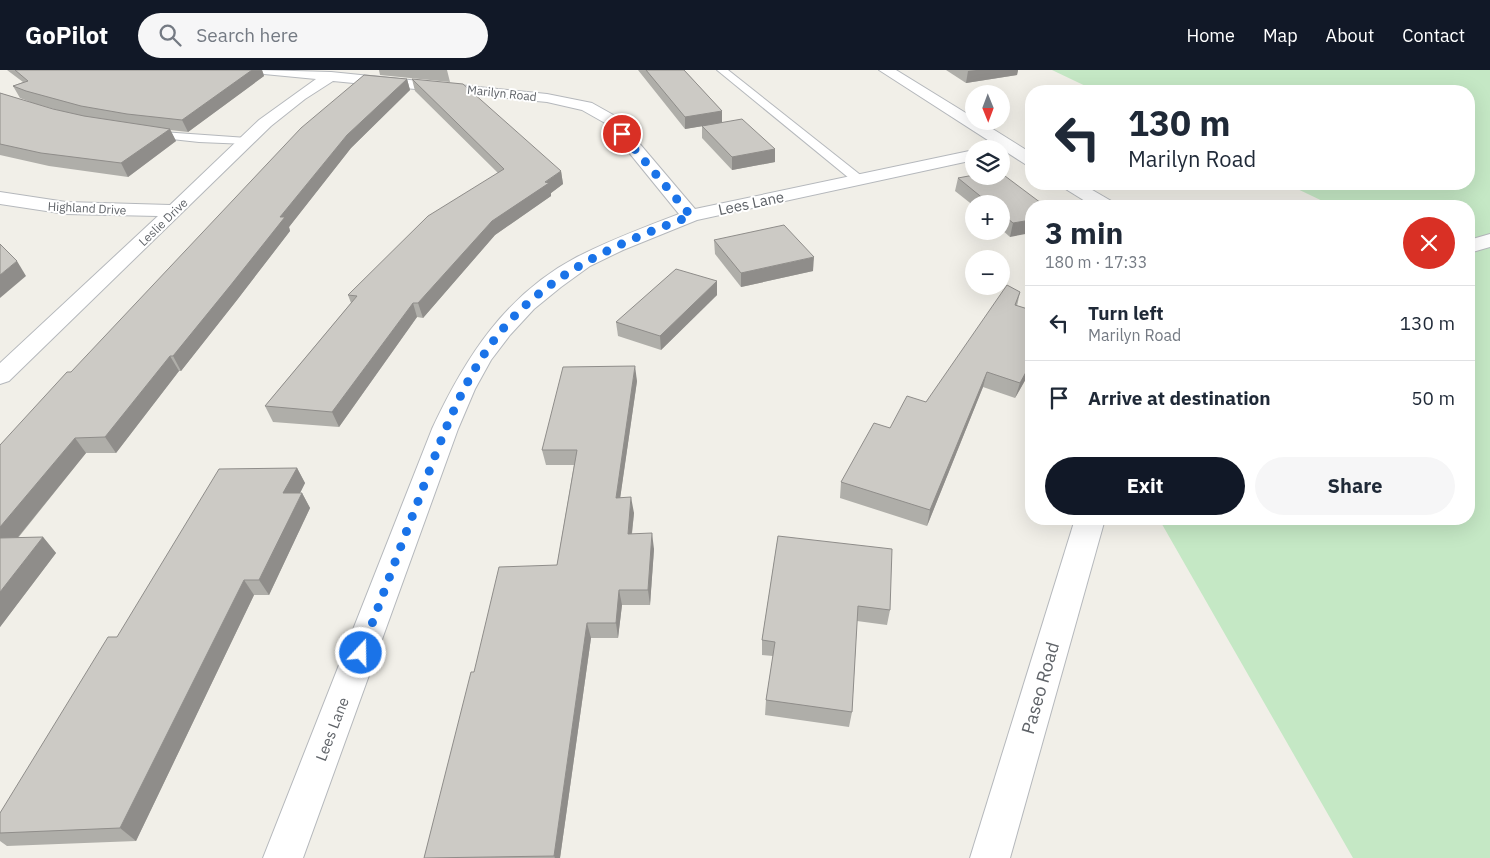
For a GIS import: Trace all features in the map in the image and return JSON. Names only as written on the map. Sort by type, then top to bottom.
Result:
[{"type":"street","name":"Marilyn Road","points":[[264,70],[547,98],[587,106],[611,120],[691,216]]},
{"type":"street","points":[[886,70],[994,140]]},
{"type":"street","name":"Leslie Drive","points":[[0,376],[281,109],[331,76]]},
{"type":"street","points":[[1010,150],[1025,157]]},
{"type":"street","name":"Lees Lane","points":[[283,858],[446,429],[463,389],[480,359],[502,330],[526,304],[553,282],[583,262],[616,246],[691,216],[965,157]]},
{"type":"street","points":[[1080,190],[1096,200]]},
{"type":"street","name":"Highland Drive","points":[[0,198],[66,208],[175,211]]},
{"type":"street","points":[[1475,245],[1490,240]]},
{"type":"street","name":"Paseo Road","points":[[990,858],[1088,525]]},
{"type":"lane","points":[[722,70],[859,180]]},
{"type":"lane","points":[[140,133],[199,139],[247,141]]},
{"type":"green space","points":[[1052,70],[1490,70],[1490,858],[1353,858],[1162,525],[1475,525],[1475,200],[1320,200],[1300,190],[1475,190],[1475,85],[1083,85]]},
{"type":"building","points":[[15,70],[252,70],[182,120],[127,114],[81,106],[26,91],[13,86],[28,81]]},
{"type":"building","points":[[646,70],[684,70],[722,111],[685,117]]},
{"type":"building","points":[[364,75],[407,79],[347,135],[280,217],[285,217],[230,286],[173,356],[170,356],[105,437],[75,438],[0,527],[0,445],[67,372],[71,372],[301,128]]},
{"type":"building","points":[[412,79],[463,84],[561,171],[545,182],[549,183],[492,221],[418,303],[413,303],[332,412],[265,406],[357,296],[348,295],[428,216],[504,169]]},
{"type":"building","points":[[0,93],[84,116],[170,129],[121,163],[41,153],[0,144]]},
{"type":"building","points":[[742,119],[775,149],[732,157],[702,126]]},
{"type":"building","points":[[965,177],[965,184],[958,178]]},
{"type":"building","points":[[1010,180],[1037,200],[1025,200],[1025,221],[1013,223],[1010,220],[1010,195],[979,195],[967,185],[1010,185]]},
{"type":"building","points":[[784,225],[814,257],[741,273],[714,240]]},
{"type":"building","points":[[0,244],[17,261],[0,275]]},
{"type":"building","points":[[676,269],[717,281],[660,336],[616,322]]},
{"type":"building","points":[[1010,287],[1020,292],[1015,305],[1025,308],[1025,374],[1020,383],[987,372],[930,510],[841,482],[874,423],[890,428],[907,396],[926,402],[1000,295],[1010,295]]},
{"type":"building","points":[[635,366],[616,498],[631,497],[628,534],[652,533],[648,590],[619,590],[616,623],[587,623],[554,856],[424,858],[471,672],[474,672],[499,567],[557,565],[577,450],[542,450],[563,367]]},
{"type":"building","points":[[297,468],[283,493],[302,493],[259,580],[244,580],[120,828],[0,833],[0,813],[108,637],[117,637],[219,469]]},
{"type":"building","points":[[778,536],[892,549],[890,610],[858,606],[852,712],[766,700],[775,642],[762,640]]},
{"type":"building","points":[[43,537],[0,592],[0,538]]},
{"type":"route","points":[[361,653],[446,429],[463,389],[480,359],[502,330],[526,304],[553,282],[583,262],[616,246],[691,216],[622,134]]}]
